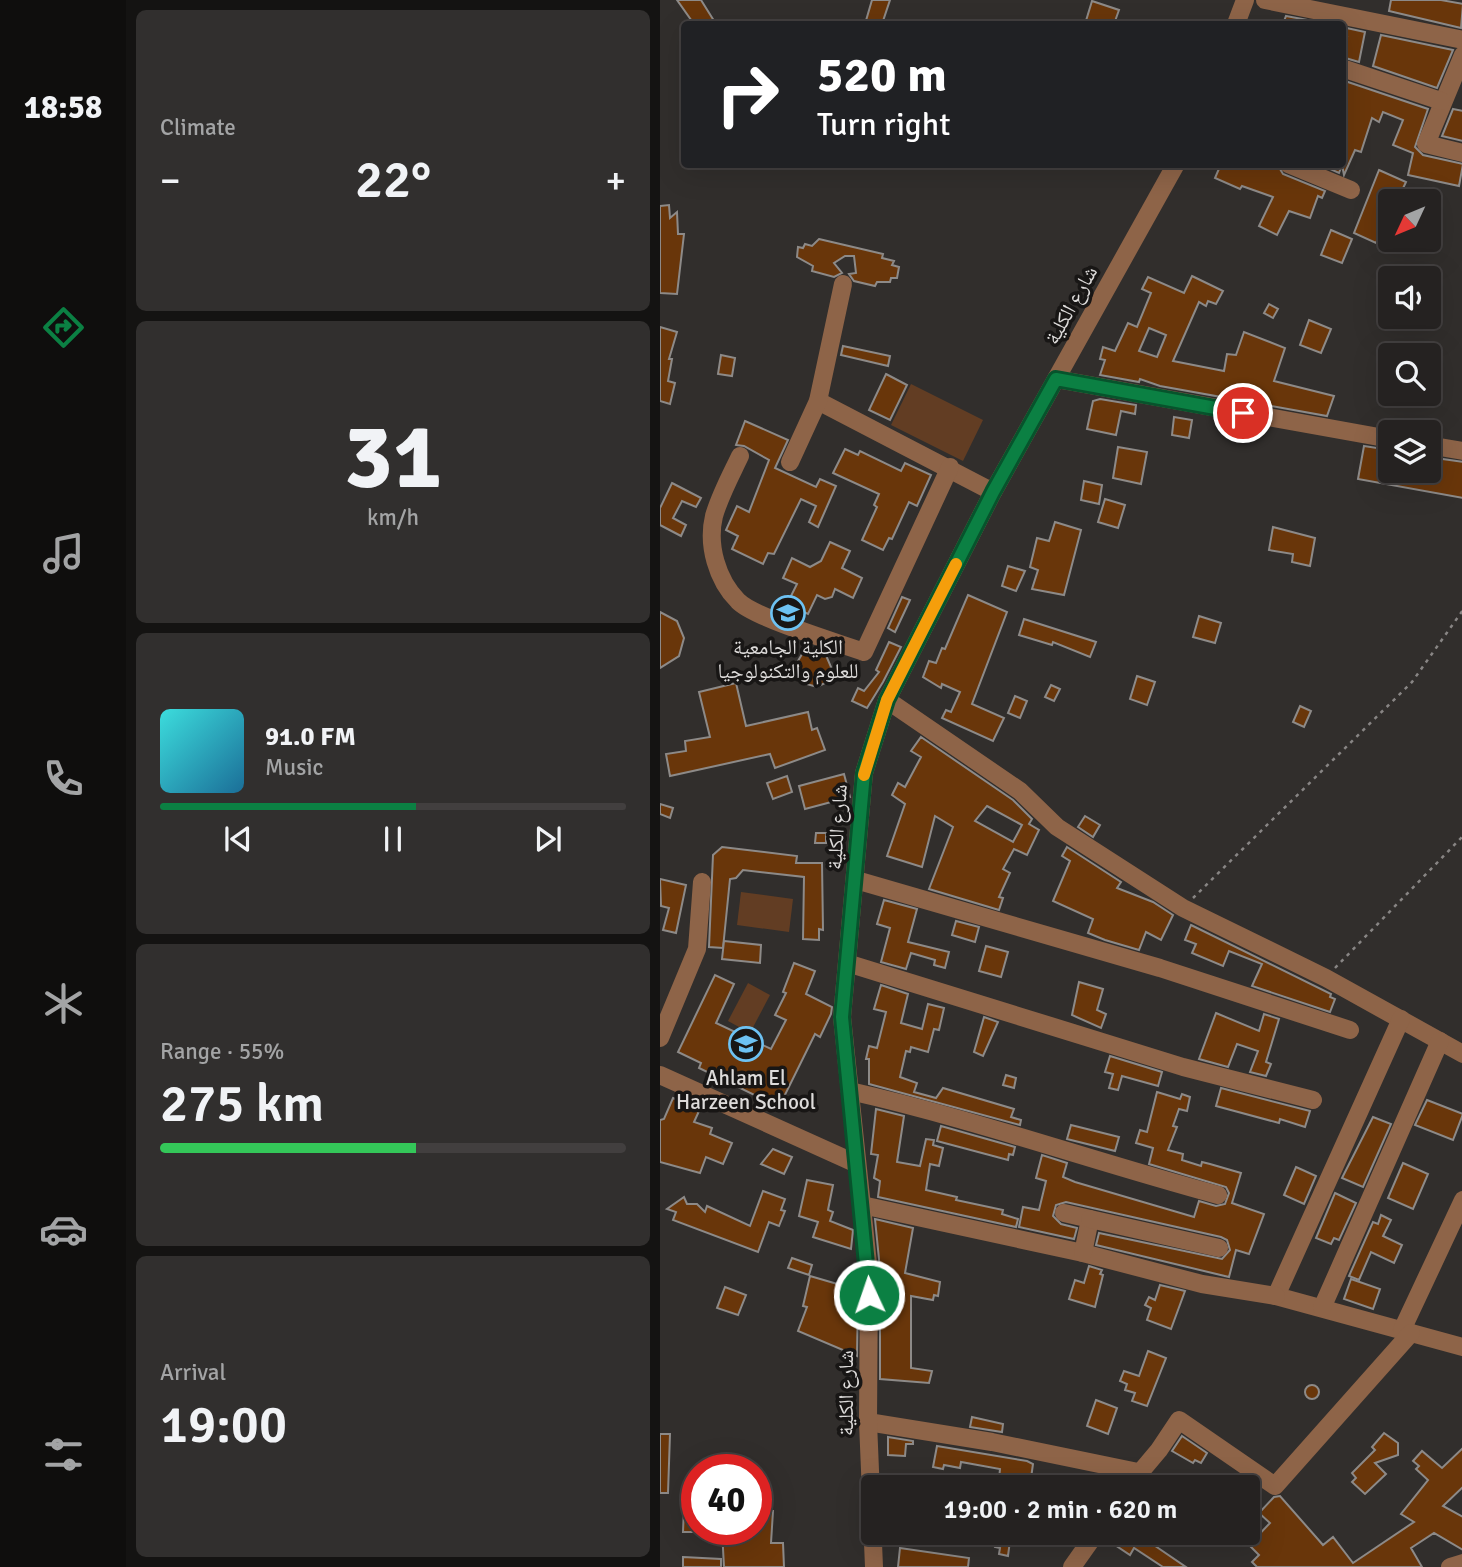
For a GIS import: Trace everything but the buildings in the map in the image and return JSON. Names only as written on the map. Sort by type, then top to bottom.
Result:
[{"type":"street","points":[[1237,21],[1244,0]]},
{"type":"street","points":[[1265,0],[1462,40]]},
{"type":"street","points":[[1462,55],[1459,76],[1441,101],[1426,144],[1462,153]]},
{"type":"street","points":[[1346,69],[1441,101]]},
{"type":"street","name":"شارع الكلية","points":[[874,1567],[868,1422],[869,1273],[842,1017],[864,773],[887,700],[993,492],[1174,168]]},
{"type":"street","points":[[1298,168],[1351,190]]},
{"type":"street","points":[[790,461],[818,401],[843,284]]},
{"type":"street","points":[[1056,379],[1378,437]]},
{"type":"street","points":[[818,401],[950,467],[993,492]]},
{"type":"street","points":[[1441,447],[1462,451]]},
{"type":"street","points":[[740,456],[714,516],[711,539],[716,562],[727,586],[748,608],[864,652],[950,467]]},
{"type":"street","points":[[887,700],[1020,791],[1057,827],[1183,908],[1326,978],[1462,1054]]},
{"type":"street","points":[[856,880],[1160,968],[1350,1030]]},
{"type":"street","points":[[660,1038],[697,949],[702,882]]},
{"type":"street","points":[[847,963],[1183,1067],[1313,1100]]},
{"type":"street","points":[[1276,1296],[1401,1019]]},
{"type":"street","points":[[1322,1308],[1440,1041]]},
{"type":"street","points":[[660,1075],[857,1164]]},
{"type":"street","points":[[850,1091],[899,1102],[1218,1195]]},
{"type":"street","points":[[1136,1475],[1159,1450],[1179,1420],[1275,1486],[1407,1331],[1462,1200]]},
{"type":"street","points":[[862,1205],[1083,1253],[1201,1284],[1276,1296],[1462,1347]]},
{"type":"street","points":[[1064,1213],[1219,1248]]},
{"type":"street","points":[[1083,1253],[1090,1219]]},
{"type":"street","points":[[868,1422],[992,1442],[1138,1472]]},
{"type":"street","points":[[1072,1567],[1088,1545]]},
{"type":"street","points":[[1450,1567],[1462,1563]]},
{"type":"path","points":[[1183,908],[1412,682],[1462,610]]},
{"type":"path","points":[[1326,978],[1462,836]]},
{"type":"shaded area","points":[[911,384],[983,420],[963,461],[891,425]]},
{"type":"shaded area","points":[[741,892],[793,899],[789,932],[737,925]]},
{"type":"shaded area","points":[[748,983],[770,995],[750,1033],[728,1021]]},
{"type":"slow traffic","points":[[864,775],[887,700],[956,564]]},
{"type":"place","name":"الكلية الجامعية للعلوم والتكنولوجيا","points":[[788,613]]},
{"type":"place","name":"Ahlam El Harzeen School","points":[[746,1044]]},
{"type":"route","points":[[869,1295],[869,1273],[842,1017],[864,773],[887,700],[993,492],[1056,379],[1243,413]]}]
